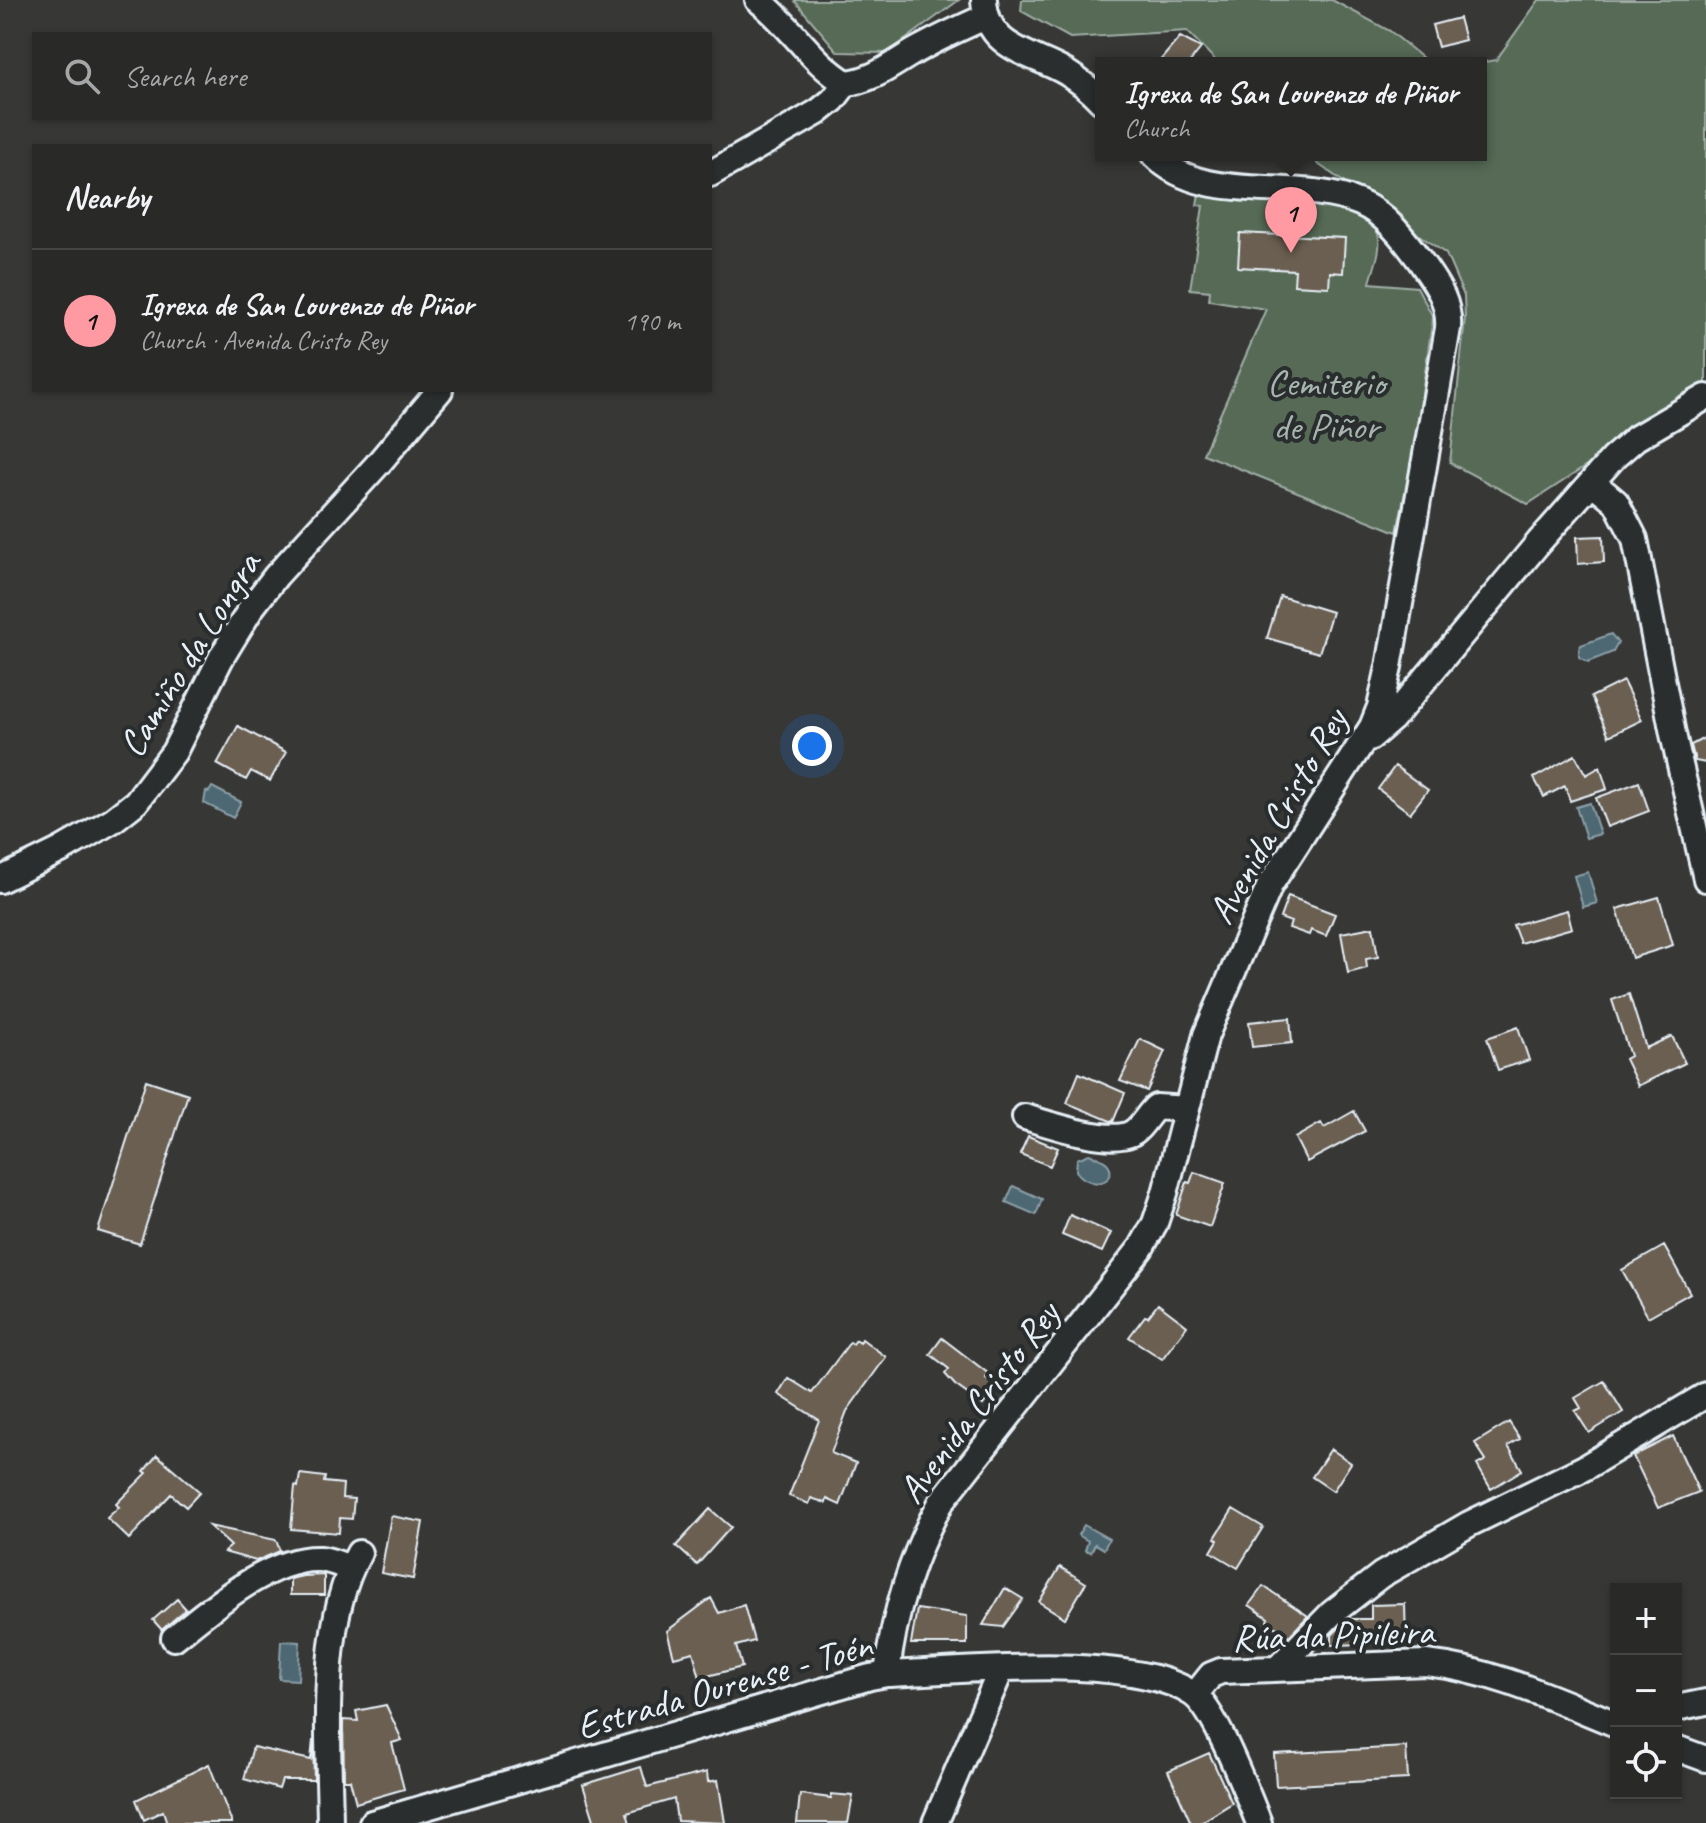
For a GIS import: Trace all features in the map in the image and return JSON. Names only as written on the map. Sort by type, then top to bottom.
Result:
[{"type":"street","points":[[758,0],[827,70],[846,83],[871,77],[985,9],[991,28],[1010,46],[1068,74],[1095,96]]},
{"type":"street","points":[[712,173],[818,112],[833,100],[846,83]]},
{"type":"street","name":"Avenida Cristo Rey","points":[[887,1674],[895,1622],[933,1517],[956,1479],[1141,1248],[1155,1223],[1212,1017],[1270,885],[1362,745],[1380,707],[1389,667],[1448,328],[1447,302],[1415,254],[1390,224],[1360,203],[1317,193],[1203,182],[1183,177],[1160,161]]},
{"type":"street","name":"Camiño da Longra","points":[[0,880],[61,850],[127,811],[136,802],[174,752],[221,658],[252,607],[438,392]]},
{"type":"street","points":[[1362,745],[1392,719],[1613,458],[1636,438],[1706,397]]},
{"type":"street","points":[[1592,482],[1616,502],[1635,539],[1673,734],[1706,879]]},
{"type":"street","points":[[1389,667],[1415,667],[1471,627]]},
{"type":"street","points":[[1025,1117],[1117,1136],[1132,1133],[1156,1107],[1187,1109]]},
{"type":"street","points":[[1278,1668],[1332,1613],[1381,1575],[1469,1524],[1584,1468],[1706,1395]]},
{"type":"street","points":[[174,1638],[246,1585],[280,1568],[315,1559],[355,1561],[334,1626],[329,1716],[330,1823]]},
{"type":"street","name":"Rúa da Pipileira","points":[[1195,1695],[1211,1675],[1221,1671],[1402,1663],[1449,1666],[1508,1681],[1610,1722]]},
{"type":"street","name":"Estrada Ourense - Toén","points":[[372,1823],[887,1674],[1087,1669],[1134,1673],[1195,1695]]},
{"type":"street","points":[[935,1823],[1001,1670]]},
{"type":"street","points":[[1195,1695],[1215,1723],[1259,1823]]},
{"type":"street","points":[[1682,1707],[1706,1702]]},
{"type":"street","points":[[1682,1750],[1706,1759]]},
{"type":"green space","points":[[794,0],[959,0],[887,53],[838,52]]},
{"type":"green space","points":[[1022,0],[1332,0],[1390,31],[1422,57],[1212,57],[1187,31],[1070,38],[1021,11]]},
{"type":"green space","points":[[1539,0],[1706,0],[1706,388],[1528,504],[1450,463],[1465,318],[1464,296],[1446,254],[1315,161],[1487,161],[1487,62],[1496,60]]},
{"type":"green space","name":"Cemiterio de Piñor","points":[[1199,193],[1297,202],[1350,214],[1369,223],[1378,234],[1378,252],[1370,283],[1417,287],[1433,317],[1415,442],[1397,532],[1203,454],[1266,309],[1209,300],[1210,291],[1190,289],[1203,206],[1197,205]]},
{"type":"water","points":[[1611,634],[1618,643],[1613,652],[1588,662],[1579,657],[1581,645]]},
{"type":"water","points":[[212,787],[241,802],[233,818],[204,803],[206,791],[209,792]]},
{"type":"water","points":[[1590,803],[1600,834],[1586,838],[1576,807]]},
{"type":"water","points":[[1588,872],[1597,903],[1583,907],[1574,876]]},
{"type":"water","points":[[1089,1154],[1110,1167],[1110,1176],[1106,1180],[1093,1182],[1076,1171],[1077,1159]]},
{"type":"water","points":[[1013,1186],[1042,1199],[1036,1215],[1006,1202]]},
{"type":"water","points":[[1084,1525],[1109,1539],[1104,1549],[1095,1544],[1091,1552],[1085,1550],[1088,1541],[1078,1535]]},
{"type":"water","points":[[281,1641],[300,1642],[298,1680],[279,1679]]},
{"type":"building","points":[[1459,18],[1465,40],[1438,47],[1432,25]]},
{"type":"building","points":[[1180,37],[1201,48],[1194,57],[1163,57]]},
{"type":"building","points":[[1240,233],[1345,238],[1343,273],[1330,272],[1329,287],[1294,285],[1295,270],[1238,267]]},
{"type":"building","points":[[1603,536],[1604,562],[1578,564],[1577,537]]},
{"type":"building","points":[[1280,596],[1332,612],[1319,653],[1267,638]]},
{"type":"building","points":[[1623,681],[1642,720],[1609,736],[1591,697]]},
{"type":"building","points":[[238,726],[286,752],[270,781],[251,771],[246,780],[217,764]]},
{"type":"building","points":[[1706,737],[1706,763],[1695,761],[1691,745]]},
{"type":"building","points":[[1575,755],[1586,775],[1600,767],[1607,789],[1570,801],[1565,786],[1544,797],[1534,778]]},
{"type":"building","points":[[1395,766],[1428,790],[1410,813],[1378,789]]},
{"type":"building","points":[[1639,782],[1649,811],[1607,827],[1596,798]]},
{"type":"building","points":[[1288,896],[1335,914],[1326,936],[1311,930],[1309,935],[1289,928],[1291,922],[1280,918]]},
{"type":"building","points":[[1659,897],[1673,945],[1632,958],[1617,909]]},
{"type":"building","points":[[1567,910],[1572,928],[1520,943],[1513,925]]},
{"type":"building","points":[[1373,927],[1378,957],[1366,959],[1367,968],[1348,973],[1341,933]]},
{"type":"building","points":[[1629,994],[1646,1048],[1672,1036],[1685,1063],[1638,1086],[1625,1059],[1630,1056],[1612,1000]]},
{"type":"building","points":[[1290,1018],[1292,1043],[1252,1047],[1249,1022]]},
{"type":"building","points":[[1518,1027],[1529,1060],[1498,1070],[1487,1038]]},
{"type":"building","points":[[1140,1039],[1165,1051],[1147,1091],[1120,1081]]},
{"type":"building","points":[[1079,1073],[1125,1093],[1113,1122],[1067,1103]]},
{"type":"building","points":[[146,1080],[188,1094],[140,1244],[98,1231]]},
{"type":"building","points":[[1354,1111],[1365,1131],[1307,1162],[1295,1138],[1321,1123],[1324,1128]]},
{"type":"building","points":[[1028,1136],[1058,1148],[1050,1166],[1020,1154]]},
{"type":"building","points":[[1194,1172],[1225,1183],[1210,1227],[1176,1215],[1187,1182],[1190,1183]]},
{"type":"building","points":[[1070,1215],[1111,1233],[1102,1252],[1062,1235]]},
{"type":"building","points":[[1664,1246],[1690,1293],[1648,1317],[1622,1270]]},
{"type":"building","points":[[1158,1304],[1187,1326],[1162,1359],[1129,1337]]},
{"type":"building","points":[[942,1338],[989,1374],[986,1378],[997,1386],[983,1405],[955,1385],[945,1374],[949,1369],[930,1354]]},
{"type":"building","points":[[862,1339],[886,1357],[847,1411],[831,1453],[856,1463],[840,1505],[827,1499],[826,1503],[811,1498],[809,1504],[789,1496],[819,1420],[778,1394],[788,1378],[812,1393],[850,1342],[853,1344],[856,1340],[860,1343]]},
{"type":"building","points":[[1604,1381],[1623,1412],[1589,1433],[1575,1411],[1581,1408],[1575,1398]]},
{"type":"building","points":[[1509,1422],[1520,1439],[1508,1446],[1522,1470],[1491,1489],[1477,1465],[1486,1460],[1475,1443]]},
{"type":"building","points":[[1673,1436],[1699,1492],[1658,1508],[1633,1456]]},
{"type":"building","points":[[1331,1449],[1351,1463],[1333,1491],[1312,1477]]},
{"type":"building","points":[[157,1455],[200,1492],[186,1507],[171,1494],[129,1539],[107,1518],[119,1507],[116,1504],[147,1473],[144,1471]]},
{"type":"building","points":[[300,1474],[325,1477],[324,1482],[343,1484],[342,1498],[354,1499],[352,1519],[340,1518],[339,1533],[291,1529],[295,1486],[298,1487]]},
{"type":"building","points":[[710,1509],[731,1527],[697,1565],[676,1546]]},
{"type":"building","points":[[1233,1509],[1263,1527],[1238,1568],[1211,1552],[1218,1540],[1215,1538]]},
{"type":"building","points":[[391,1516],[423,1522],[413,1579],[381,1573]]},
{"type":"building","points":[[209,1526],[276,1540],[280,1551],[256,1561],[224,1552],[231,1546]]},
{"type":"building","points":[[1060,1567],[1086,1583],[1065,1618],[1039,1602]]},
{"type":"building","points":[[324,1575],[324,1595],[290,1595],[290,1579]]},
{"type":"building","points":[[1263,1586],[1308,1616],[1289,1636],[1249,1605]]},
{"type":"building","points":[[1005,1588],[1023,1599],[1003,1627],[983,1625]]},
{"type":"building","points":[[711,1598],[719,1613],[744,1605],[754,1641],[736,1646],[742,1667],[700,1678],[693,1652],[674,1657],[667,1631]]},
{"type":"building","points":[[177,1599],[186,1609],[162,1630],[153,1620]]},
{"type":"building","points":[[1405,1604],[1406,1643],[1332,1645],[1332,1635],[1348,1619],[1371,1619],[1371,1605]]},
{"type":"building","points":[[917,1609],[967,1616],[967,1644],[911,1644]]},
{"type":"building","points":[[386,1705],[402,1740],[392,1743],[404,1789],[356,1803],[350,1780],[344,1780],[343,1720],[358,1721],[356,1711]]},
{"type":"building","points":[[313,1740],[314,1780],[282,1780],[279,1789],[244,1779],[253,1747],[311,1760]]},
{"type":"building","points":[[1406,1747],[1408,1779],[1276,1786],[1274,1754]]},
{"type":"building","points":[[1209,1753],[1232,1803],[1200,1823],[1191,1823],[1168,1771]]},
{"type":"building","points":[[209,1764],[232,1823],[167,1823],[163,1811],[144,1820],[136,1800]]},
{"type":"building","points":[[641,1767],[647,1787],[707,1772],[708,1782],[718,1780],[725,1823],[677,1821],[674,1799],[627,1813],[630,1823],[595,1823],[583,1785]]},
{"type":"building","points":[[800,1794],[831,1798],[831,1794],[853,1796],[848,1823],[797,1823]]},
{"type":"place","name":"Igrexa de San Lourenzo de Piñor","points":[[1291,253]]}]
